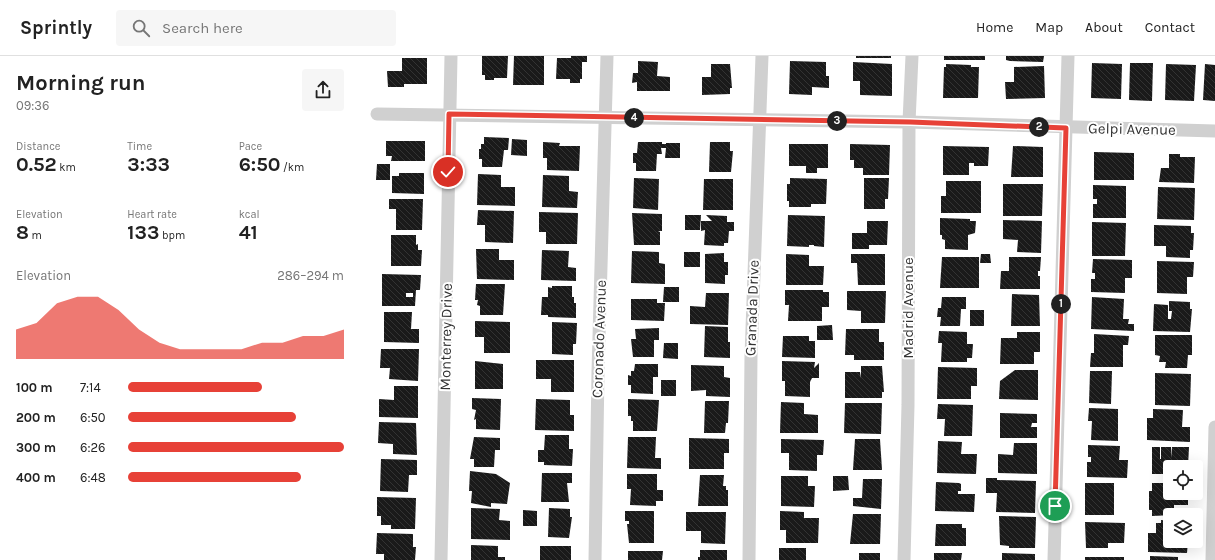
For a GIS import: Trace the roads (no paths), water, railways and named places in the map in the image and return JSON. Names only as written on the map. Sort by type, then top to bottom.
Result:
[{"type":"street","name":"Monterrey Drive","points":[[441,560],[450,56]]},
{"type":"street","name":"Coronado Avenue","points":[[595,560],[598,364],[607,56]]},
{"type":"street","name":"Granada Drive","points":[[749,560],[751,356],[762,56]]},
{"type":"street","name":"Madrid Avenue","points":[[904,560],[908,405],[910,122],[912,56]]},
{"type":"street","points":[[1054,560],[1068,56]]},
{"type":"street","name":"Gelpi Avenue","points":[[377,114],[910,122],[1066,128],[1215,131]]},
{"type":"street","points":[[1212,560],[1215,427]]}]
